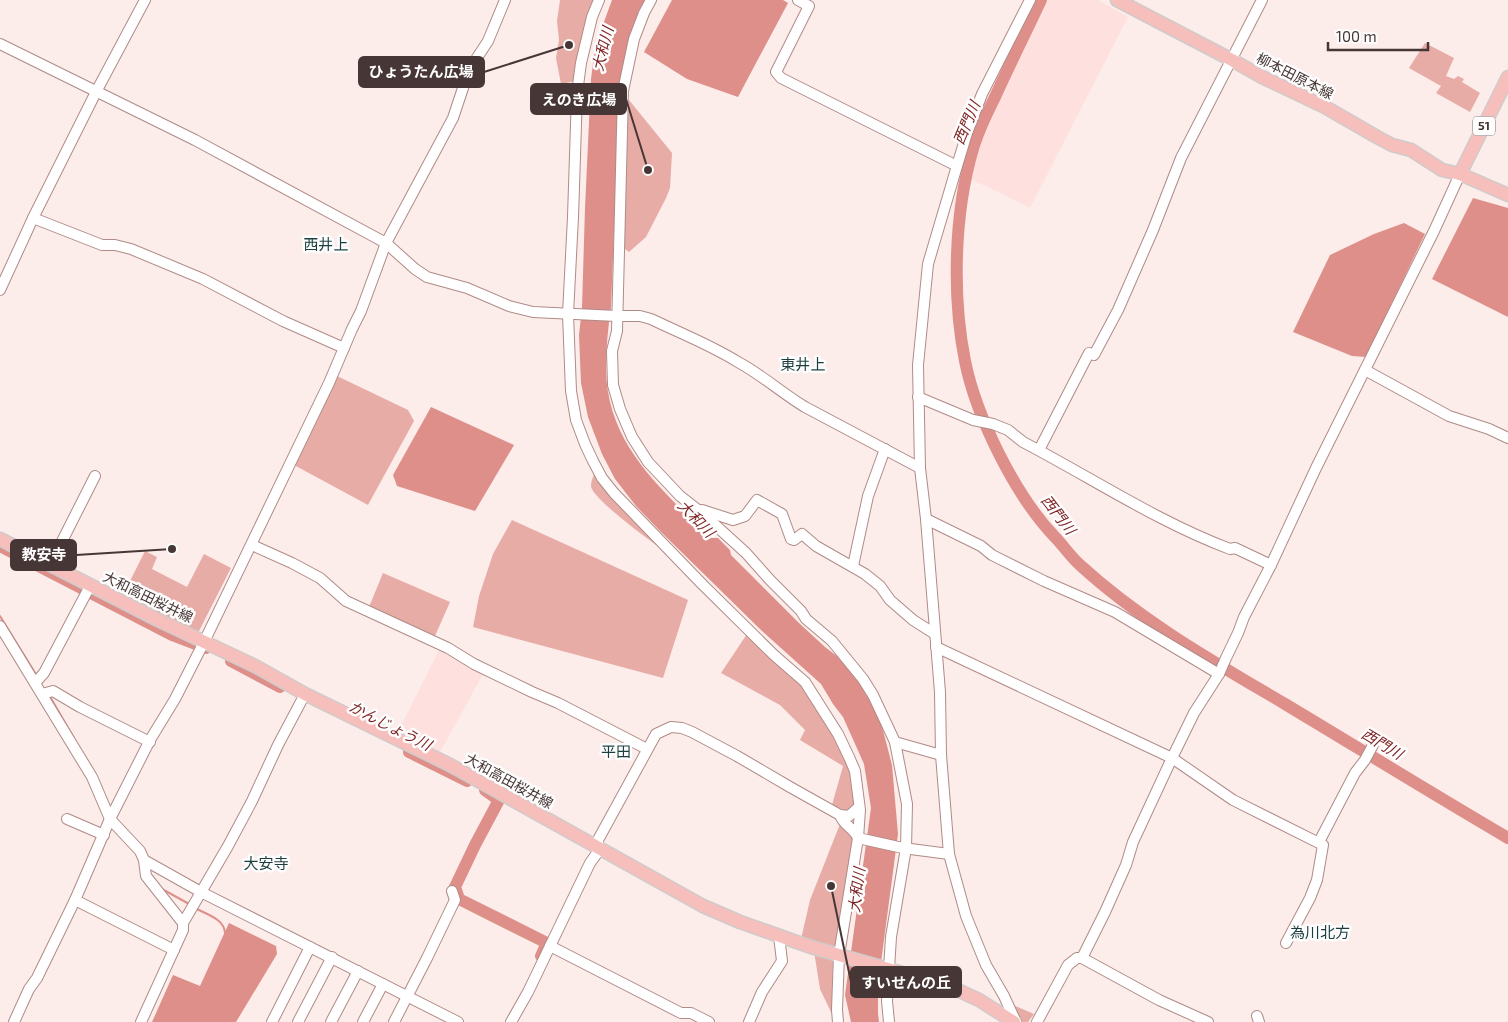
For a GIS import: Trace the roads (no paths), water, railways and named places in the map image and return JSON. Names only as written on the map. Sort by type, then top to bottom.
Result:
[{"type":"main road","name":"柳本田原本線","points":[[1117,0],[1262,77],[1325,107],[1392,145],[1411,150],[1442,170],[1460,174],[1508,195]]},
{"type":"main road","name":"51","points":[[1460,174],[1508,77]]},
{"type":"main road","name":"大和高田桜井線","points":[[0,539],[50,565],[88,589],[158,620],[202,645],[255,666],[304,697],[450,765],[703,906],[811,947],[952,987],[979,1000],[1015,1022]]},
{"type":"street","points":[[0,290],[33,218],[96,92],[146,0]]},
{"type":"street","points":[[14,1022],[75,900],[110,819],[202,645],[330,383],[361,312],[386,243],[453,118],[469,70],[488,40],[505,0]]},
{"type":"street","points":[[599,0],[592,17],[581,62],[577,93],[570,314],[571,391],[576,420],[585,444],[602,478],[614,493],[703,585],[774,655],[805,682],[838,734],[849,756],[855,771],[859,806],[859,839],[841,955],[837,1010],[838,1022]]},
{"type":"street","points":[[651,0],[634,39],[623,91],[617,331],[612,351],[613,385],[620,409],[632,437],[648,462],[680,496],[746,553],[801,611],[806,619],[832,641],[868,687],[895,742],[907,804],[904,848],[887,968],[888,1022]]},
{"type":"street","points":[[798,0],[809,6],[776,72],[781,78],[956,166]]},
{"type":"street","points":[[1015,1022],[1004,996],[986,965],[966,916],[950,854],[940,755],[940,692],[920,468],[918,365],[926,276],[956,166],[982,94],[1030,0]]},
{"type":"street","points":[[1039,450],[1089,353],[1094,354],[1118,310],[1153,230],[1181,158],[1262,0]]},
{"type":"street","points":[[0,44],[195,140],[386,243],[427,277],[467,288],[508,306],[534,312],[640,316],[651,320],[736,360],[793,400],[920,468]]},
{"type":"street","points":[[1082,958],[1105,912],[1126,865],[1133,842],[1172,758],[1194,713],[1226,658],[1316,468],[1460,174]]},
{"type":"street","points":[[33,218],[102,245],[131,249],[203,279],[283,321],[344,348]]},
{"type":"street","points":[[1365,370],[1449,416],[1489,429],[1508,438]]},
{"type":"street","points":[[918,397],[972,420],[993,424],[1008,430],[1024,442],[1137,505],[1201,538],[1230,549],[1235,548],[1271,565]]},
{"type":"street","points":[[853,566],[868,496],[885,449]]},
{"type":"street","points":[[50,565],[95,476]]},
{"type":"street","points":[[695,507],[733,520],[746,516],[757,500],[782,514],[791,539],[794,540],[802,534],[816,546],[866,574],[880,586],[890,600],[913,620],[935,634]]},
{"type":"street","points":[[926,519],[981,546],[992,555],[1044,581],[1115,612],[1219,672]]},
{"type":"street","points":[[252,545],[320,578],[346,601],[448,648],[474,664],[532,692],[558,702],[647,749]]},
{"type":"street","points":[[36,683],[44,673],[88,589]]},
{"type":"street","points":[[0,626],[92,777],[110,819],[140,851],[144,860],[146,876],[183,923]]},
{"type":"street","points":[[936,648],[1172,758],[1233,800],[1322,844],[1317,880],[1310,898],[1286,943]]},
{"type":"street","points":[[42,694],[53,690],[80,707],[150,742]]},
{"type":"street","points":[[141,1022],[183,930],[183,923],[228,846],[304,697]]},
{"type":"street","points":[[511,1022],[528,992],[599,848],[598,840],[647,749],[656,734],[662,730],[671,727],[682,728],[692,732],[840,815],[850,816],[859,806]]},
{"type":"street","points":[[895,742],[940,755]]},
{"type":"street","points":[[1319,842],[1355,773],[1372,746]]},
{"type":"street","points":[[840,815],[842,821],[855,832],[859,839],[904,848],[950,854]]},
{"type":"street","points":[[67,819],[104,835]]},
{"type":"street","points":[[144,860],[201,892],[458,1022]]},
{"type":"street","points":[[394,1022],[455,900],[452,891]]},
{"type":"street","points":[[75,900],[174,950]]},
{"type":"street","points":[[749,1022],[762,992],[782,961],[779,936]]},
{"type":"street","points":[[550,946],[681,1013],[691,1013],[709,1022]]},
{"type":"street","points":[[272,1022],[310,947]]},
{"type":"street","points":[[298,1022],[332,957]]},
{"type":"street","points":[[1036,1022],[1068,965],[1077,958],[1082,958],[1159,1000],[1208,1022]]},
{"type":"street","points":[[331,1022],[358,971]]},
{"type":"street","points":[[363,1022],[383,984]]},
{"type":"water","name":"大和川","points":[[612,0],[649,0],[643,4],[636,17],[620,81],[611,307],[606,353],[609,396],[616,420],[626,443],[656,483],[710,538],[718,538],[730,550],[731,555],[800,624],[846,663],[879,715],[892,765],[898,834],[878,985],[879,1022],[851,1022],[845,995],[871,808],[864,764],[843,717],[821,684],[761,630],[636,506],[615,479],[602,454],[588,417],[581,383],[579,335],[582,308],[591,79],[594,56]]},
{"type":"water","points":[[672,0],[783,0],[788,3],[738,97],[687,79],[644,52]]},
{"type":"water","points":[[1473,198],[1508,208],[1508,317],[1432,279]]},
{"type":"water","points":[[1404,223],[1425,234],[1366,357],[1352,356],[1293,332],[1330,255],[1374,234]]},
{"type":"water","points":[[431,407],[514,445],[475,511],[397,486],[393,475]]},
{"type":"water","points":[[229,923],[276,946],[277,954],[236,1022],[152,1022],[173,975],[200,986]]},
{"type":"waterway","name":"西門川","points":[[1041,0],[977,136],[967,174],[959,227],[957,255],[958,309],[965,361],[978,406],[999,454],[1039,519],[1073,558],[1103,585],[1153,623],[1508,838]]},
{"type":"waterway","name":"かんじょう川","points":[[0,546],[172,635],[206,648]]},
{"type":"waterway","points":[[0,616],[37,676]]},
{"type":"waterway","name":"かんじょう川","points":[[231,661],[280,687]]},
{"type":"waterway","points":[[49,695],[74,738]]},
{"type":"waterway","name":"かんじょう川","points":[[409,752],[467,781]]},
{"type":"waterway","name":"かんじょう川","points":[[485,790],[499,800],[455,887],[459,899],[547,943],[541,956]]},
{"type":"waterway","points":[[162,889],[191,905]]},
{"type":"waterway","points":[[197,909],[219,921],[225,933]]},
{"type":"place","name":"ひょうたん広場","points":[[569,45]]},
{"type":"place","name":"えのき広場","points":[[648,170]]},
{"type":"place","name":"教安寺","points":[[172,549]]},
{"type":"place","name":"すいせんの丘","points":[[831,886]]},
{"type":"district","name":"西井上","points":[[326,245]]},
{"type":"district","name":"東井上","points":[[803,365]]},
{"type":"district","name":"平田","points":[[616,752]]},
{"type":"district","name":"大安寺","points":[[266,864]]},
{"type":"district","name":"為川北方","points":[[1320,933]]}]
